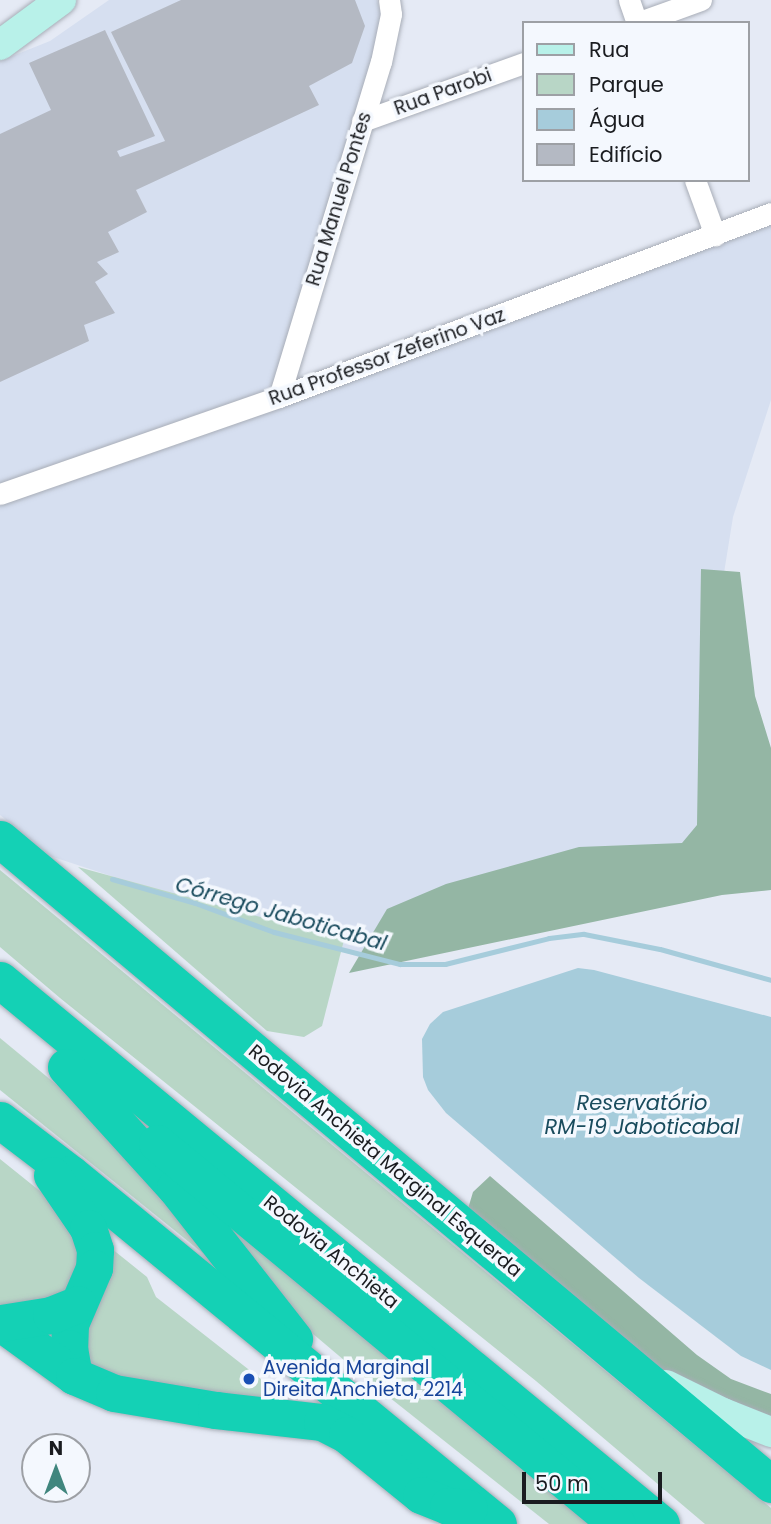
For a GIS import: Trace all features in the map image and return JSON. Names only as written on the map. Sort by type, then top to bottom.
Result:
[{"type":"highway","name":"Rodovia Anchieta Marginal Esquerda","points":[[0,839],[771,1484]]},
{"type":"highway","name":"Rodovia Anchieta","points":[[0,981],[662,1524]]},
{"type":"highway","name":"Rodovia Anchieta","points":[[0,1012],[617,1524]]},
{"type":"highway","points":[[66,1067],[175,1187],[338,1395]]},
{"type":"highway","points":[[12,1129],[71,1174],[488,1516]]},
{"type":"highway","points":[[12,1129],[88,1228],[95,1250],[94,1268],[70,1324],[69,1338],[75,1377]]},
{"type":"highway","points":[[1,1323],[51,1315],[78,1304]]},
{"type":"highway","points":[[1,1323],[75,1377],[114,1392],[159,1401],[323,1422],[347,1435],[421,1496],[488,1516]]},
{"type":"street","points":[[0,45],[61,0]]},
{"type":"street","name":"Rua Manuel Pontes","points":[[279,397],[381,62],[391,14],[389,0]]},
{"type":"street","points":[[629,0],[636,21]]},
{"type":"street","points":[[643,21],[701,0]]},
{"type":"street","name":"Rua Parobi","points":[[362,121],[522,64]]},
{"type":"street","points":[[696,182],[715,234]]},
{"type":"street","name":"Rua Professor Zeferino Vaz","points":[[0,494],[279,397],[771,213]]},
{"type":"street","points":[[630,1366],[723,1413],[771,1432]]},
{"type":"shaded area","points":[[109,0],[377,0],[382,19],[379,48],[278,388],[0,484],[0,61],[50,41]]},
{"type":"shaded area","points":[[771,222],[771,400],[733,517],[714,635],[720,868],[362,958],[50,856],[0,815],[0,505]]},
{"type":"green space","points":[[701,569],[740,572],[755,696],[771,748],[771,890],[722,895],[349,973],[387,909],[446,884],[579,847],[682,843],[697,825]]},
{"type":"green space","points":[[78,867],[344,940],[322,1026],[304,1037],[267,1031]]},
{"type":"green space","points":[[0,870],[771,1508],[771,1524],[705,1524],[536,1381],[60,998],[0,947]]},
{"type":"green space","points":[[0,1038],[63,1090],[245,1287],[0,1090]]},
{"type":"green space","points":[[0,1159],[147,1277],[156,1297],[289,1401],[222,1396],[124,1380],[51,1348],[0,1306]]},
{"type":"green space","points":[[490,1176],[697,1355],[731,1379],[771,1394],[771,1420],[713,1397],[645,1360],[467,1212],[473,1192]]},
{"type":"green space","points":[[181,1179],[595,1524],[549,1524],[370,1382],[293,1317]]},
{"type":"water","name":"Reservatório RM-19 Jaboticabal","points":[[578,968],[771,1017],[771,1370],[741,1356],[639,1278],[446,1113],[428,1090],[423,1077],[422,1039],[430,1024],[443,1012]]},
{"type":"building","points":[[181,0],[355,0],[365,26],[352,63],[309,86],[319,105],[136,190],[147,212],[108,232],[119,252],[97,262],[108,274],[95,282],[115,313],[84,325],[89,341],[0,382],[0,134],[51,110],[29,63],[105,30],[155,136],[117,151],[120,157],[165,141],[111,32]]},
{"type":"waterway","name":"Córrego Jaboticabal","points":[[112,879],[195,903],[274,932],[400,964],[445,964],[549,938],[584,934],[660,949],[771,980]]},
{"type":"place","name":"Avenida Marginal Direita Anchieta, 2214","points":[[249,1379]]}]
